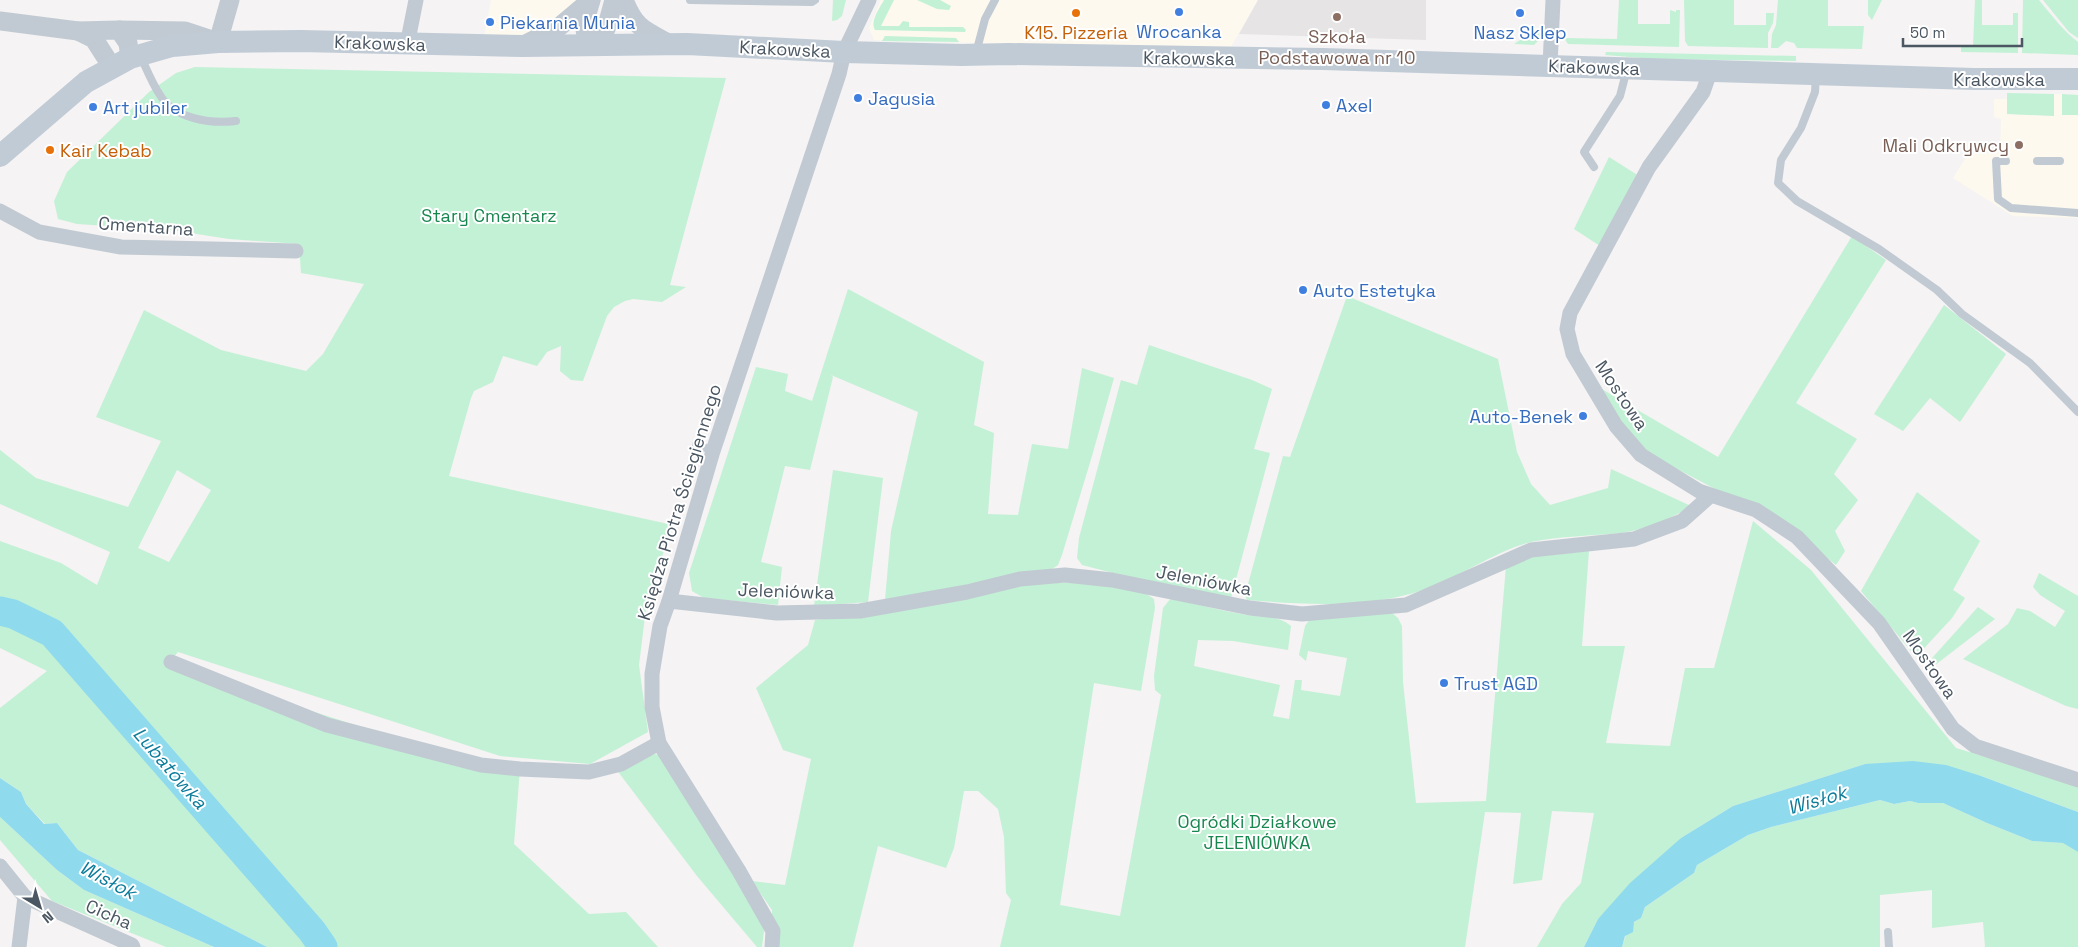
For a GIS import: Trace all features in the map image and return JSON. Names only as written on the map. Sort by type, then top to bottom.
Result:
[{"type":"main road","name":"Krakowska","points":[[0,156],[73,92],[128,60],[172,46],[218,42],[301,41],[522,46],[723,46],[844,52],[1323,59],[1460,65],[1628,67],[1710,72],[1816,75],[1974,79],[2078,79]]},
{"type":"street","points":[[0,21],[78,31],[185,31],[218,42],[230,0]]},
{"type":"street","points":[[407,44],[416,0]]},
{"type":"street","points":[[522,46],[559,27],[591,0]]},
{"type":"street","points":[[588,46],[584,24],[591,0]]},
{"type":"street","points":[[588,46],[606,29],[614,0]]},
{"type":"street","points":[[624,0],[633,21],[672,45]]},
{"type":"street","name":"Księdza Piotra Ściegiennego","points":[[772,947],[773,932],[739,871],[659,742],[652,707],[652,674],[660,626],[670,601],[713,451],[839,74],[844,52],[869,0]]},
{"type":"street","points":[[1550,65],[1553,0]]},
{"type":"street","points":[[118,30],[128,43],[128,60]]},
{"type":"street","points":[[78,31],[128,60]]},
{"type":"street","name":"Mostowa","points":[[1710,72],[1703,92],[1650,167],[1570,313],[1567,329],[1572,354],[1616,426],[1641,455],[1710,496],[1756,510],[1797,537],[1878,623],[1953,729],[1975,746],[2078,780]]},
{"type":"street","name":"Cmentarna","points":[[0,211],[38,232],[121,247],[296,251]]},
{"type":"street","name":"Jeleniówka","points":[[670,601],[777,613],[860,611],[967,592],[1020,580],[1065,575],[1112,580],[1250,608],[1302,614],[1406,605],[1531,550],[1634,539],[1682,522],[1710,496]]},
{"type":"street","points":[[171,662],[327,725],[481,765],[588,772],[621,764],[659,742]]},
{"type":"street","name":"Cicha","points":[[0,866],[25,897],[135,946]]},
{"type":"street","points":[[19,947],[25,897]]},
{"type":"lane","points":[[690,0],[804,2],[814,0]]},
{"type":"lane","points":[[976,55],[986,18],[994,0]]},
{"type":"lane","points":[[128,60],[168,106],[187,116],[218,123],[236,121]]},
{"type":"lane","points":[[1594,167],[1584,152],[1620,96],[1628,67]]},
{"type":"lane","points":[[1816,75],[1815,92],[1801,128],[1781,160],[1778,183],[1797,200],[1879,249],[1937,290],[1962,314],[2030,363],[2078,412]]},
{"type":"lane","points":[[2006,161],[1996,161],[1998,199],[2011,208],[2078,213]]},
{"type":"lane","points":[[2037,161],[2060,161]]},
{"type":"lane","points":[[696,444],[713,451]]},
{"type":"lane","points":[[1888,932],[1889,947]]},
{"type":"shaded area","points":[[491,0],[581,0],[541,28],[515,37],[484,36]]},
{"type":"shaded area","points":[[881,0],[1258,0],[1231,47],[1112,51],[979,43],[874,40],[869,28]]},
{"type":"shaded area","name":"Szkoła Podstawowa nr 10","points":[[1258,0],[1426,0],[1426,40],[1239,34]]},
{"type":"shaded area","points":[[2054,94],[2062,94],[2062,115],[2078,115],[2078,218],[2013,216],[1953,178],[1968,154],[2000,152],[2001,119],[1994,117],[1994,99],[2007,99],[2007,114],[2053,116]]},
{"type":"green space","points":[[833,0],[846,0],[842,16],[832,21]]},
{"type":"green space","points":[[884,0],[894,0],[881,26],[899,26],[903,21],[909,22],[909,27],[963,27],[966,30],[965,32],[875,30],[874,19]]},
{"type":"green space","points":[[917,0],[940,0],[951,6],[949,10],[937,9]]},
{"type":"green space","points":[[1619,0],[1638,0],[1638,24],[1670,24],[1670,10],[1676,12],[1676,10],[1680,10],[1679,47],[1568,44],[1564,38],[1617,39]]},
{"type":"green space","points":[[1684,0],[1734,0],[1734,25],[1766,25],[1766,13],[1774,13],[1773,23],[1768,33],[1768,48],[1688,46],[1685,41]]},
{"type":"green space","points":[[1778,0],[1828,0],[1828,26],[1864,26],[1862,49],[1797,48],[1794,43],[1786,41],[1778,48],[1771,48],[1772,34],[1776,25]]},
{"type":"green space","points":[[1868,0],[1882,0],[1872,20],[1868,15]]},
{"type":"green space","points":[[1975,0],[1982,0],[1982,25],[2013,25],[2013,13],[2018,13],[2018,53],[1961,52],[1961,46],[1973,46]]},
{"type":"green space","points":[[2023,0],[2039,0],[2062,28],[2078,42],[2078,55],[2022,53]]},
{"type":"green space","points":[[2043,0],[2078,0],[2078,38],[2069,32]]},
{"type":"green space","points":[[1542,32],[1540,39],[1534,45],[1514,44],[1528,35]]},
{"type":"green space","points":[[885,36],[956,38],[959,42],[882,41]]},
{"type":"green space","points":[[1606,52],[1796,56],[1796,61],[1654,59],[1605,55]]},
{"type":"green space","name":"Stary Cmentarz","points":[[195,67],[726,78],[670,285],[686,287],[662,302],[633,299],[614,307],[607,316],[583,381],[571,380],[560,371],[561,346],[547,352],[537,366],[503,356],[493,382],[474,391],[449,476],[673,525],[647,600],[639,665],[648,732],[590,764],[500,756],[178,652],[167,665],[481,765],[520,769],[514,844],[589,914],[626,912],[658,947],[267,947],[78,850],[57,823],[45,824],[26,804],[21,792],[0,778],[0,708],[47,671],[0,648],[0,541],[61,563],[97,585],[110,552],[0,504],[0,450],[36,478],[128,507],[161,441],[96,417],[144,310],[221,350],[306,371],[323,354],[364,284],[301,273],[299,244],[229,239],[171,230],[77,224],[58,219],[54,201],[67,172],[149,92],[176,73]],"holes":[[[177,470],[211,490],[169,562],[138,548]]]},
{"type":"green space","points":[[2007,93],[2054,94],[2054,116],[2007,114]]},
{"type":"green space","points":[[2062,94],[2078,95],[2078,115],[2062,115]]},
{"type":"green space","points":[[1609,157],[1639,176],[1600,246],[1574,229]]},
{"type":"green space","points":[[1852,236],[1886,260],[1796,403],[1857,439],[1834,474],[1858,500],[1835,531],[1845,551],[1836,565],[1761,506],[1717,490],[1643,451],[1618,420],[1600,388],[1718,457]]},
{"type":"green space","points":[[848,289],[984,362],[974,425],[994,433],[988,514],[1018,515],[1032,444],[1068,449],[1082,368],[1114,378],[1058,565],[1052,569],[885,600],[891,531],[918,412],[831,375],[833,377],[810,470],[785,466],[761,562],[782,567],[778,605],[704,598],[692,591],[689,573],[756,367],[788,374],[785,391],[812,401]]},
{"type":"green space","points":[[1347,296],[1498,359],[1517,452],[1531,484],[1550,505],[1608,488],[1611,469],[1691,506],[1658,523],[1630,532],[1553,538],[1520,545],[1441,583],[1418,592],[1394,598],[1346,604],[1247,600],[1245,595],[1283,456],[1290,457]]},
{"type":"green space","points":[[1944,305],[2006,354],[1960,422],[1930,398],[1903,431],[1874,414]]},
{"type":"green space","points":[[1149,345],[1252,380],[1272,389],[1254,449],[1270,453],[1231,598],[1210,598],[1082,565],[1077,558],[1079,538],[1121,380],[1137,385]]},
{"type":"green space","points":[[833,470],[883,478],[868,602],[814,606]]},
{"type":"green space","points":[[1917,492],[1980,541],[1953,590],[1965,598],[1952,618],[1916,657],[1861,591]]},
{"type":"green space","name":"Ogródki Działkowe JELENIÓWKA","points":[[1753,521],[1811,570],[1956,748],[2078,785],[2078,812],[1981,776],[1865,764],[1733,806],[1681,838],[1598,919],[1584,947],[1537,947],[1562,904],[1581,883],[1594,813],[1552,811],[1542,880],[1513,884],[1521,813],[1485,812],[1465,947],[1000,947],[1011,900],[1006,893],[1004,837],[998,809],[978,791],[964,791],[954,848],[946,868],[878,846],[853,947],[772,947],[772,910],[752,881],[785,885],[811,759],[783,750],[756,688],[808,645],[815,620],[888,612],[1018,584],[1084,582],[1145,593],[1154,599],[1155,608],[1141,691],[1094,683],[1060,905],[1120,916],[1161,695],[1155,690],[1154,676],[1163,608],[1171,598],[1253,616],[1275,618],[1291,626],[1288,650],[1233,641],[1198,640],[1194,666],[1280,685],[1273,716],[1289,719],[1295,680],[1302,680],[1301,690],[1340,696],[1347,658],[1308,651],[1306,661],[1299,655],[1305,626],[1309,620],[1392,613],[1398,618],[1402,626],[1403,682],[1416,803],[1486,801],[1506,566],[1531,557],[1589,551],[1582,646],[1625,646],[1606,743],[1670,746],[1685,668],[1714,668]]},
{"type":"green space","points":[[2039,573],[2078,596],[2078,709],[2066,706],[1963,659],[2008,624],[2017,608],[2030,611],[2055,627],[2065,611],[2040,595],[2033,587]]},
{"type":"green space","points":[[1978,607],[1995,619],[1926,672],[1933,657]]},
{"type":"green space","points":[[654,754],[660,755],[761,917],[764,931],[762,947],[757,947],[697,876],[616,769]]},
{"type":"green space","points":[[1880,800],[1894,804],[1910,801],[1918,803],[1943,803],[2032,841],[2064,843],[2078,852],[2078,947],[1985,947],[1983,922],[1932,928],[1932,890],[1880,895],[1880,947],[1622,947],[1628,930],[1633,923],[1641,918],[1645,907],[1694,873],[1697,865],[1748,835],[1771,827]]},
{"type":"green space","points":[[0,817],[57,870],[84,890],[214,947],[166,947],[52,901],[0,840]]},
{"type":"water","name":"Wisłok","points":[[1913,761],[1946,765],[2078,812],[2078,852],[2063,843],[2032,841],[1943,803],[1918,803],[1910,801],[1894,804],[1880,800],[1771,827],[1748,835],[1697,865],[1694,873],[1645,907],[1641,918],[1634,922],[1633,932],[1625,936],[1622,947],[1584,947],[1598,919],[1630,883],[1681,838],[1733,806],[1865,764]]},
{"type":"water","name":"Wisłok","points":[[0,778],[21,792],[26,804],[44,824],[57,823],[78,850],[267,947],[214,947],[84,890],[57,870],[0,817]]},
{"type":"waterway","name":"Lubatówka","points":[[0,611],[13,614],[52,633],[312,931],[323,947]]},
{"type":"place","name":"Wrocanka","points":[[1179,12]]},
{"type":"place","name":"K15. Pizzeria","points":[[1076,13]]},
{"type":"place","name":"Nasz Sklep","points":[[1520,13]]},
{"type":"place","name":"Szkoła Podstawowa nr 10","points":[[1337,17]]},
{"type":"place","name":"Piekarnia Munia","points":[[490,22]]},
{"type":"place","name":"Jagusia","points":[[858,98]]},
{"type":"place","name":"Axel","points":[[1326,105]]},
{"type":"place","name":"Art jubiler","points":[[93,107]]},
{"type":"place","name":"Mali Odkrywcy","points":[[2019,145]]},
{"type":"place","name":"Kair Kebab","points":[[50,150]]},
{"type":"place","name":"Auto Estetyka","points":[[1303,290]]},
{"type":"place","name":"Auto-Benek","points":[[1583,416]]},
{"type":"place","name":"Trust AGD","points":[[1444,683]]}]
